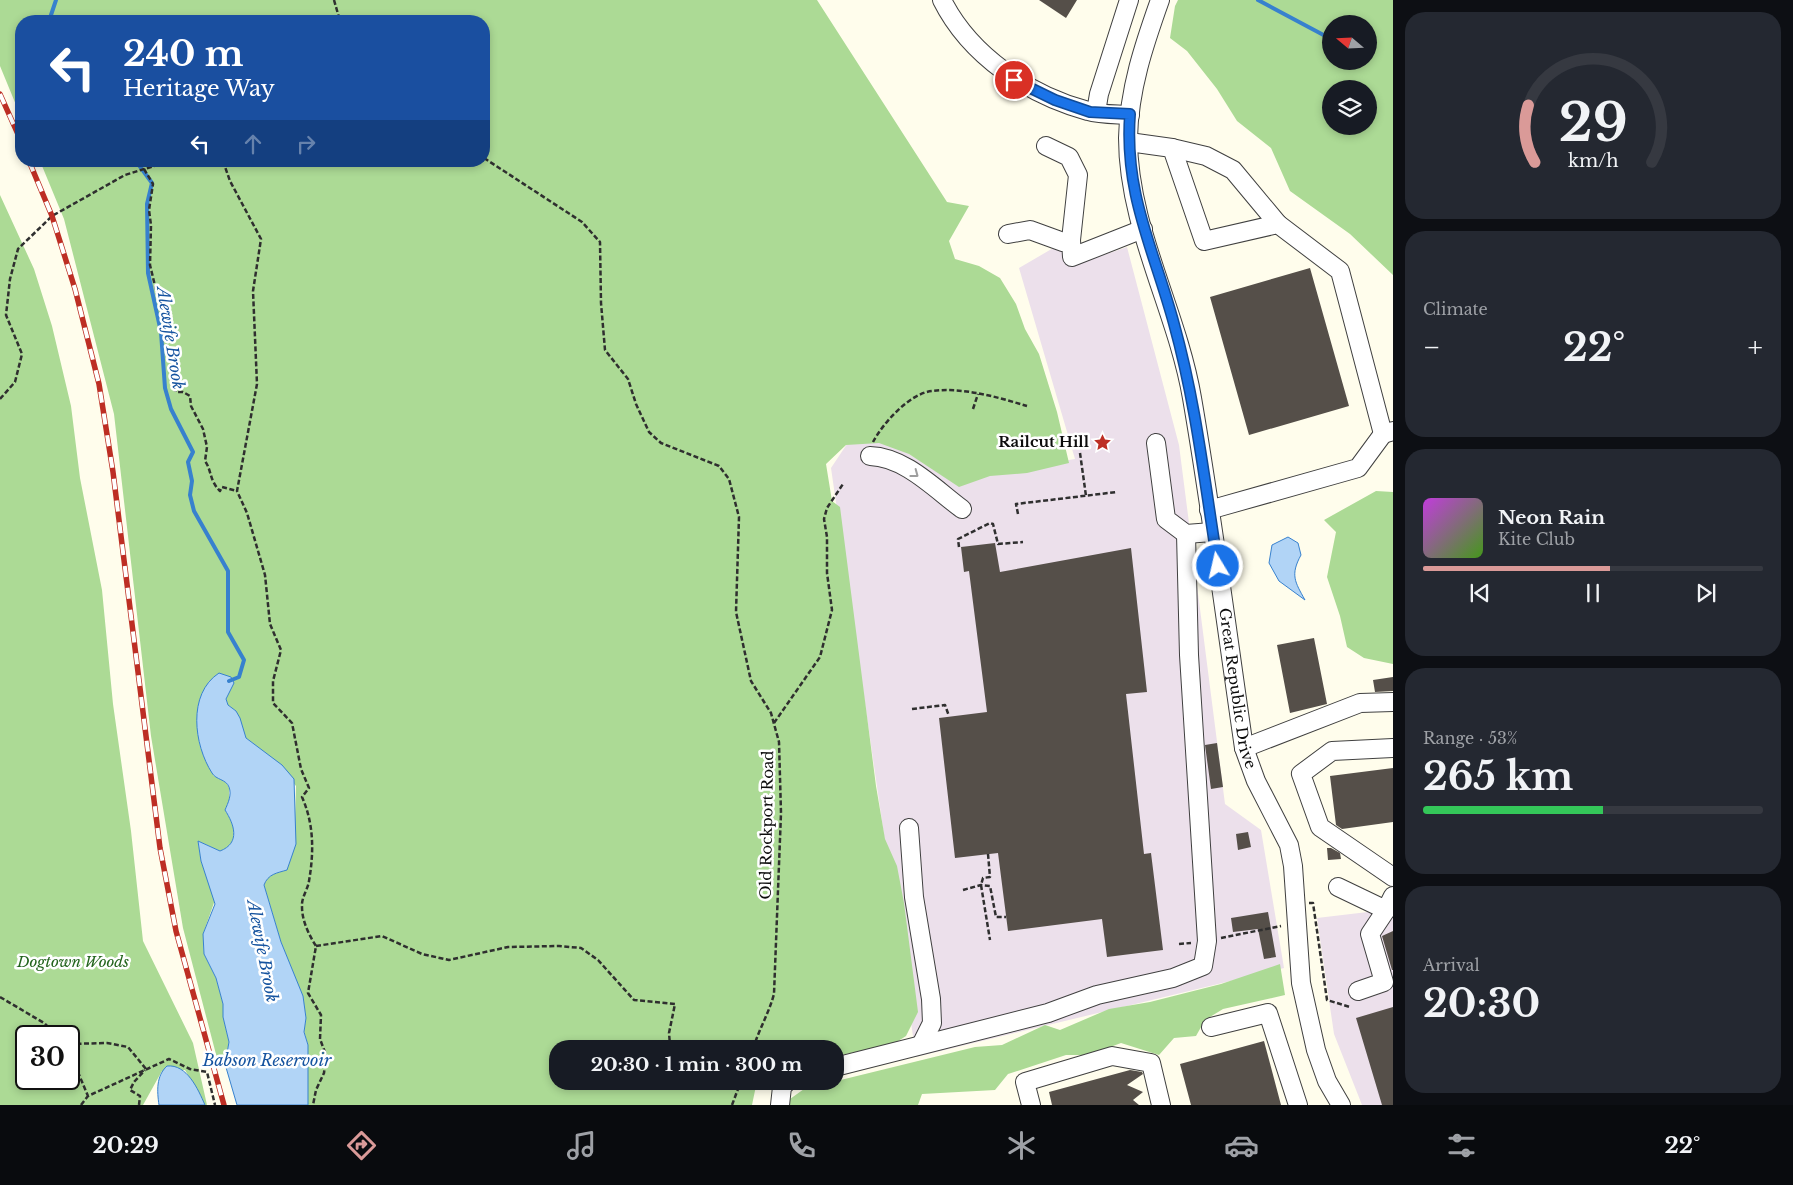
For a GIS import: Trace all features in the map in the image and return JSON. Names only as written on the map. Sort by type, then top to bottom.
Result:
[{"type":"street","points":[[942,0],[949,13],[977,47],[1014,80],[1055,100],[1096,112],[1130,114]]},
{"type":"street","points":[[1096,112],[1099,94],[1129,0]]},
{"type":"street","name":"Great Republic Drive","points":[[1160,0],[1138,62],[1130,114],[1129,142],[1132,181],[1143,229],[1174,322],[1192,397],[1244,748],[1256,781],[1289,845],[1293,866],[1301,983],[1316,1050],[1327,1081],[1342,1105]]},
{"type":"street","points":[[1129,142],[1172,148],[1206,156],[1233,170],[1278,224],[1340,271],[1388,433],[1358,468],[1209,510]]},
{"type":"street","points":[[1046,146],[1069,157],[1078,175],[1071,240],[1072,257],[1143,229]]},
{"type":"street","points":[[1172,148],[1204,241],[1278,224]]},
{"type":"street","points":[[1008,234],[1030,230],[1063,242],[1071,240]]},
{"type":"street","points":[[1156,443],[1166,519],[1186,534],[1212,532]]},
{"type":"street","points":[[870,456],[881,456],[903,465],[962,509]]},
{"type":"street","points":[[844,1065],[922,1043],[1048,1013],[1097,995],[1173,978],[1203,966],[1207,941],[1189,655],[1186,534]]},
{"type":"street","points":[[1244,748],[1360,703],[1393,702]]},
{"type":"street","points":[[1393,748],[1332,751],[1301,774],[1320,827],[1393,877]]},
{"type":"street","points":[[909,828],[914,897],[932,999],[932,1023],[922,1043]]},
{"type":"street","points":[[1338,887],[1390,903],[1370,934],[1384,982],[1358,991]]},
{"type":"street","points":[[1211,1027],[1268,1013],[1298,1105]]},
{"type":"street","points":[[1031,1105],[1025,1082],[1112,1056],[1151,1063],[1161,1105]]},
{"type":"street","points":[[780,1105],[782,1090]]},
{"type":"path","points":[[334,0],[338,15]]},
{"type":"path","name":"Old Rockport Road","points":[[490,162],[582,222],[600,242],[601,302],[605,350],[628,379],[636,404],[649,432],[661,443],[719,466],[729,479],[739,517],[736,612],[751,682],[771,713],[779,742],[781,813],[774,994],[769,1011],[760,1024],[756,1040]]},
{"type":"path","points":[[0,399],[15,382],[22,354],[6,315],[10,279],[18,249],[52,216],[125,175],[149,167]]},
{"type":"path","points":[[225,167],[261,239],[253,291],[257,384],[237,491],[247,513],[265,575],[270,624],[281,650],[273,681],[273,703],[292,722],[301,769],[309,788],[302,797],[312,823],[313,843],[309,882],[301,906],[307,931],[316,946],[308,993],[321,1015],[320,1039],[326,1055],[324,1073],[316,1090],[313,1105]]},
{"type":"path","points":[[142,169],[153,184],[149,210],[151,225],[150,265],[163,319],[165,343],[175,364],[173,384],[176,392],[183,392],[190,396],[191,406],[203,429],[207,447],[205,461],[209,466],[210,477],[220,492],[222,487],[237,491]]},
{"type":"path","points":[[870,456],[873,441],[888,419],[920,395],[932,391],[978,394],[1026,406]]},
{"type":"path","points":[[973,409],[978,394]]},
{"type":"path","points":[[1080,453],[1086,496]]},
{"type":"path","points":[[774,723],[820,656],[832,610],[827,573],[827,537],[824,519],[827,508],[843,484]]},
{"type":"path","points":[[1018,514],[1016,504],[1117,492]]},
{"type":"path","points":[[959,547],[958,539],[990,524],[993,524],[998,544],[1023,542]]},
{"type":"path","points":[[912,709],[945,705],[949,716]]},
{"type":"path","points":[[988,854],[990,877],[983,878],[982,885],[990,940]]},
{"type":"path","points":[[964,890],[982,885],[990,886],[996,917],[1006,916]]},
{"type":"path","points":[[1296,902],[1313,903],[1327,1000],[1350,1007]]},
{"type":"path","points":[[1178,944],[1207,941],[1281,927],[1281,920]]},
{"type":"path","points":[[316,946],[382,936],[403,943],[422,954],[448,960],[508,947],[559,946],[582,948],[598,960],[634,1000],[675,1004],[668,1033],[669,1040]]},
{"type":"path","points":[[0,997],[46,1025]]},
{"type":"path","points":[[80,1044],[107,1043],[128,1047],[146,1069]]},
{"type":"path","points":[[80,1105],[88,1096],[169,1059],[190,1069],[207,1072],[216,1105]]},
{"type":"path","points":[[139,1105],[140,1096],[130,1090],[134,1082],[146,1069]]},
{"type":"path","points":[[80,1077],[88,1096]]},
{"type":"path","points":[[732,1105],[738,1090]]},
{"type":"shaded area","points":[[1055,247],[1080,263],[1127,247],[1179,445],[1225,804],[1261,830],[1284,968],[916,1057],[831,468],[859,426],[953,479],[1075,459],[1019,268]]},
{"type":"shaded area","points":[[1393,909],[1393,1105],[1362,1105],[1334,1034],[1317,918]]},
{"type":"green space","points":[[0,0],[817,0],[947,202],[969,206],[949,241],[955,259],[979,266],[1000,278],[1016,304],[1025,329],[1039,354],[1057,412],[1069,463],[1027,473],[990,476],[959,487],[909,454],[879,443],[846,445],[826,464],[832,501],[840,507],[876,786],[885,839],[897,866],[904,903],[918,1012],[906,1036],[892,1045],[844,1054],[844,1040],[549,1040],[549,1090],[755,1090],[752,1105],[308,1105],[308,1045],[304,1031],[306,1018],[303,997],[281,942],[264,885],[271,875],[282,871],[295,823],[296,786],[274,760],[246,738],[236,711],[228,705],[226,699],[228,694],[209,681],[197,714],[200,746],[214,776],[226,782],[229,788],[229,801],[225,810],[231,821],[234,833],[231,843],[227,848],[220,851],[198,841],[201,861],[215,900],[203,934],[204,954],[216,978],[223,1004],[223,1017],[229,1042],[226,1056],[218,1062],[183,928],[151,736],[114,414],[64,219],[42,167],[490,167],[490,15],[15,15],[15,102],[0,66]]},
{"type":"green space","points":[[1178,0],[1393,0],[1393,275],[1350,234],[1290,191],[1271,148],[1237,121],[1217,89],[1187,51],[1170,38],[1175,6]]},
{"type":"green space","name":"Dogtown Woods","points":[[0,195],[34,269],[52,326],[71,406],[80,478],[102,590],[113,704],[131,831],[143,941],[193,1043],[207,1105],[205,1105],[185,1070],[162,1071],[143,1105],[0,1105]]},
{"type":"green space","points":[[1376,491],[1393,492],[1393,664],[1364,658],[1347,647],[1340,616],[1327,577],[1336,532],[1324,520]]},
{"type":"green space","points":[[1280,964],[1285,995],[1223,1009],[1205,1020],[1196,1036],[1174,1038],[1159,1055],[1121,1043],[1089,1055],[1066,1055],[1008,1074],[995,1090],[922,1094],[918,1105],[790,1105],[790,1099],[803,1090],[844,1090],[844,1079],[975,1047],[1002,1045],[1045,1025],[1060,1030],[1109,1009],[1150,1002],[1221,984]]},
{"type":"water","points":[[1288,537],[1298,543],[1301,555],[1296,568],[1295,578],[1305,600],[1279,581],[1269,563],[1272,545]]},
{"type":"water","name":"Babson Reservoir","points":[[219,673],[231,677],[234,683],[226,699],[228,705],[236,711],[240,718],[246,738],[282,765],[294,779],[296,844],[287,870],[270,876],[264,885],[281,942],[303,996],[306,1018],[304,1032],[308,1045],[308,1105],[237,1105],[225,1064],[229,1042],[223,1017],[223,1004],[216,978],[204,954],[203,934],[215,904],[201,861],[198,841],[220,851],[227,848],[231,843],[234,833],[231,821],[225,810],[230,796],[228,784],[212,773],[201,749],[198,735],[198,706],[202,694],[209,682]]},
{"type":"water","name":"Babson Reservoir","points":[[167,1066],[174,1066],[186,1073],[195,1085],[205,1105],[159,1105],[159,1079]]},
{"type":"building","points":[[1039,0],[1077,0],[1066,18]]},
{"type":"building","points":[[1310,268],[1349,406],[1249,435],[1210,297]]},
{"type":"building","points":[[995,543],[1000,572],[1131,548],[1147,692],[1126,694],[1144,854],[1151,853],[1163,950],[1107,957],[1102,919],[1008,931],[998,853],[955,858],[939,718],[987,712],[969,571],[964,572],[961,547]]},
{"type":"building","points":[[1314,638],[1327,704],[1290,713],[1277,645]]},
{"type":"building","points":[[1393,677],[1393,691],[1375,692],[1373,680]]},
{"type":"building","points":[[1217,743],[1223,787],[1211,789],[1205,745]]},
{"type":"building","points":[[1393,768],[1393,822],[1342,829],[1336,825],[1330,776]]},
{"type":"building","points":[[1248,832],[1251,847],[1238,850],[1236,834]]},
{"type":"building","points":[[1327,848],[1340,853],[1341,859],[1328,860]]},
{"type":"building","points":[[1268,912],[1276,957],[1264,959],[1258,929],[1233,932],[1231,918]]},
{"type":"building","points":[[1393,931],[1393,970],[1392,970],[1382,936]]},
{"type":"building","points":[[1393,1007],[1393,1105],[1382,1105],[1356,1018]]},
{"type":"building","points":[[1264,1041],[1281,1105],[1191,1105],[1180,1064]]},
{"type":"building","points":[[1130,1070],[1142,1072],[1143,1074],[1127,1085],[1143,1092],[1133,1100],[1139,1105],[1052,1105],[1049,1092]]},
{"type":"waterway","name":"Alewife Brook","points":[[51,15],[56,0]]},
{"type":"waterway","points":[[1258,0],[1322,34]]},
{"type":"waterway","name":"Alewife Brook","points":[[140,167],[152,183],[147,204],[148,273],[161,332],[165,388],[171,409],[193,452],[188,462],[192,481],[190,495],[194,511],[228,571],[228,632],[244,660],[239,677],[229,681]]},
{"type":"railway","points":[[0,94],[15,128]]},
{"type":"railway","points":[[32,167],[52,216],[75,289],[99,384],[113,472],[160,848],[176,931],[224,1105]]},
{"type":"place","name":"Railcut Hill","points":[[1103,442]]},
{"type":"route","points":[[1014,80],[1055,100],[1090,112],[1130,114],[1128,138],[1132,181],[1143,229],[1174,322],[1192,397],[1218,566]]}]
